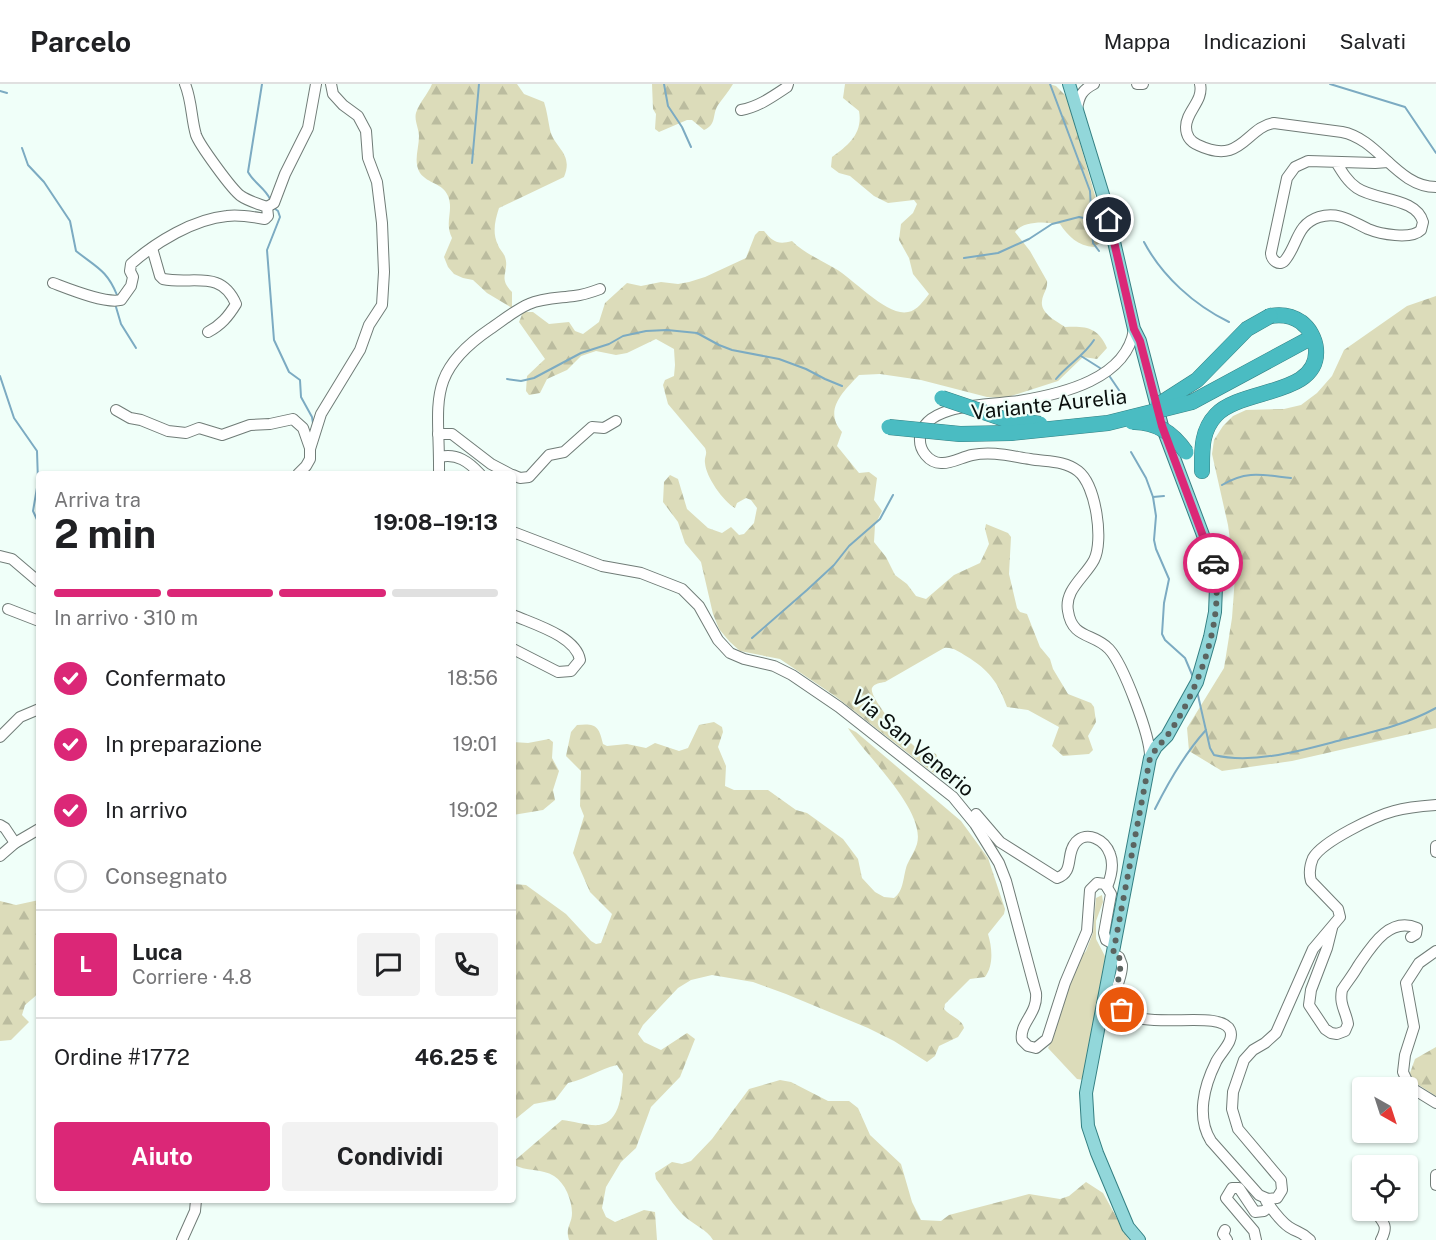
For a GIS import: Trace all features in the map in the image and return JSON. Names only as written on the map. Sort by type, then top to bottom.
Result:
[{"type":"highway","points":[[1108,423],[1155,406],[1183,391],[1213,365],[1247,329],[1270,316],[1293,317],[1308,328],[1313,338],[1316,348],[1313,364],[1298,382],[1235,401],[1217,413],[1204,436],[1202,471]]},
{"type":"highway","name":"Variante Aurelia","points":[[889,428],[960,434],[1011,433],[1108,423],[1192,402],[1305,341]]},
{"type":"highway","points":[[1202,471],[1197,443],[1199,427],[1204,414],[1214,400],[1250,371]]},
{"type":"highway","points":[[938,396],[1004,418],[1034,424],[1073,426]]},
{"type":"highway","points":[[1108,423],[1150,423],[1169,432],[1202,471]]},
{"type":"main road","points":[[1071,86],[1104,198],[1134,329],[1140,341],[1162,426],[1215,573],[1215,612],[1197,682],[1167,736],[1156,747],[1150,758],[1086,1093],[1088,1126],[1097,1153],[1128,1227],[1140,1240]]},
{"type":"street","points":[[185,84],[199,143],[242,197],[267,207]]},
{"type":"street","points":[[267,207],[274,203],[285,174],[308,128],[316,84]]},
{"type":"street","points":[[300,471],[310,459],[310,449],[321,414],[360,350],[369,326],[382,305],[384,272],[379,195],[368,158],[366,131],[358,116],[333,94],[332,84]]},
{"type":"street","points":[[741,110],[752,108],[766,101],[788,84]]},
{"type":"street","points":[[1200,84],[1200,97],[1191,112],[1186,129],[1189,139],[1206,149],[1221,151],[1237,147],[1264,126],[1274,123],[1351,134],[1366,142],[1418,185],[1436,187]]},
{"type":"street","points":[[1071,86],[1090,86]]},
{"type":"street","points":[[1077,109],[1079,96],[1090,86]]},
{"type":"street","points":[[1336,162],[1345,177],[1357,188],[1368,194],[1405,205],[1418,213],[1424,222],[1421,230],[1412,236],[1383,233],[1370,230],[1343,216],[1318,217],[1299,231],[1285,260],[1280,263],[1275,262],[1271,258],[1271,253],[1290,172],[1301,163],[1308,161],[1388,162]]},
{"type":"street","points":[[53,283],[114,302],[121,300],[131,285],[133,277],[130,271],[131,264],[152,248],[194,224],[227,216],[265,219],[268,216],[267,207]]},
{"type":"street","points":[[152,248],[160,276],[163,279],[216,282],[224,285],[232,295],[236,304],[231,312],[224,322],[208,332]]},
{"type":"street","points":[[439,471],[438,434],[441,385],[452,363],[468,345],[529,304],[600,289]]},
{"type":"street","points":[[1134,329],[1129,348],[1122,358],[1108,371],[1081,385],[1022,400],[972,405],[940,414],[924,427],[920,438],[923,452],[931,461],[941,463],[971,455],[1002,453],[1032,460],[1060,463],[1076,470],[1086,480],[1095,508],[1098,549],[1088,571],[1072,590],[1067,610],[1073,625],[1079,632],[1102,643],[1118,661],[1148,736],[1150,758]]},
{"type":"street","points":[[116,410],[130,418],[168,431],[186,433],[200,428],[222,435],[250,425],[293,419],[303,428],[310,449]]},
{"type":"street","points":[[516,477],[530,477],[549,455],[564,452],[586,430],[592,427],[604,428],[616,421]]},
{"type":"street","points":[[438,434],[452,434],[504,471]]},
{"type":"street","points":[[440,457],[456,456],[466,461],[477,471]]},
{"type":"street","name":"Via San Venerio","points":[[516,533],[602,566],[641,573],[682,589],[699,606],[714,633],[730,653],[785,670],[839,707],[954,797],[994,854],[1006,881],[1036,993],[1035,1010],[1022,1032],[1022,1040],[1028,1046],[1036,1048],[1047,1039],[1065,983],[1087,932],[1090,890],[1097,883],[1107,887]]},
{"type":"street","points":[[0,556],[12,559],[36,579]]},
{"type":"street","points":[[8,609],[36,620]]},
{"type":"street","points":[[516,616],[570,642],[580,656],[580,660],[571,671],[558,672],[516,651]]},
{"type":"street","points":[[0,737],[20,717],[36,710]]},
{"type":"street","points":[[954,797],[958,796],[964,800],[1000,842],[1053,877],[1059,877],[1067,871],[1074,844],[1078,841],[1090,837],[1099,839],[1110,852],[1110,879],[1107,887],[1111,894],[1104,933],[1122,966],[1115,998],[1117,1005],[1122,1010],[1144,1018],[1164,1021],[1216,1020],[1229,1029],[1230,1040],[1216,1062],[1204,1091],[1204,1124],[1210,1141],[1290,1228],[1301,1231],[1310,1240]]},
{"type":"street","points":[[1256,1240],[1254,1232],[1226,1198],[1232,1188],[1239,1188],[1255,1212],[1264,1210],[1267,1202],[1279,1197],[1282,1190],[1281,1180],[1238,1129],[1232,1109],[1233,1092],[1244,1060],[1276,1033],[1313,949],[1340,917],[1339,910],[1314,885],[1310,877],[1311,862],[1317,853],[1364,823],[1381,815],[1411,807],[1436,805]]},
{"type":"street","points":[[0,825],[5,828],[15,843]]},
{"type":"street","points":[[0,856],[15,843],[36,831]]},
{"type":"street","points":[[1436,846],[1436,852]]},
{"type":"street","points":[[1332,928],[1311,990],[1310,1005],[1325,1029],[1337,1034],[1345,1031],[1348,1024],[1341,1008],[1342,990],[1375,940],[1383,933],[1408,926],[1417,928],[1416,934],[1412,937]]},
{"type":"street","points":[[1436,951],[1419,963],[1406,983],[1414,1027],[1403,1066],[1406,1082],[1410,1087],[1436,1103]]},
{"type":"street","points":[[1436,1175],[1436,1185]]},
{"type":"street","points":[[182,1240],[195,1211],[196,1203]]},
{"type":"street","points":[[1381,1240],[1386,1232],[1383,1221]]},
{"type":"green space","points":[[432,84],[517,84],[524,94],[544,102],[552,136],[565,156],[567,162],[564,177],[499,208],[495,222],[495,236],[505,257],[505,282],[512,292],[512,308],[487,293],[473,280],[454,274],[444,257],[452,238],[449,227],[450,201],[443,188],[423,177],[417,164],[419,136],[416,113]]},
{"type":"green space","points":[[652,84],[733,84],[716,108],[713,122],[708,128],[704,130],[692,120],[687,120],[659,132],[655,129],[656,114],[653,109]]},
{"type":"green space","points":[[845,84],[1049,84],[1056,86],[1067,97],[1107,238],[1094,247],[1083,245],[1066,233],[1060,224],[1048,223],[1024,225],[1015,232],[1030,251],[1047,281],[1042,301],[1046,313],[1065,327],[1090,329],[1100,336],[1107,348],[1097,359],[1083,357],[1058,381],[1005,398],[987,397],[921,380],[880,374],[859,375],[837,402],[834,416],[842,432],[837,446],[859,473],[869,472],[877,478],[874,500],[882,511],[875,525],[874,542],[886,557],[895,575],[907,584],[916,596],[926,599],[954,575],[980,563],[989,544],[986,524],[1008,533],[1011,537],[1009,574],[1017,608],[1020,612],[1027,614],[1040,647],[1050,659],[1053,669],[1068,694],[1091,703],[1094,707],[1096,722],[1088,736],[1093,750],[1089,754],[1063,756],[1052,746],[1059,727],[1028,710],[1007,707],[1000,690],[987,672],[958,651],[944,648],[872,688],[872,693],[882,710],[906,738],[917,748],[936,754],[942,767],[936,775],[835,696],[780,659],[740,651],[730,642],[719,629],[713,614],[701,562],[685,543],[678,522],[663,502],[664,482],[670,475],[678,479],[687,509],[708,528],[722,533],[731,527],[739,535],[744,534],[754,523],[757,508],[751,500],[746,498],[737,503],[735,508],[720,494],[706,469],[705,448],[668,404],[663,385],[665,380],[674,376],[674,349],[656,339],[627,353],[616,355],[596,351],[581,356],[567,370],[547,379],[540,393],[529,395],[526,391],[527,376],[545,359],[519,322],[523,312],[533,312],[549,324],[569,322],[575,331],[583,334],[599,322],[605,303],[627,283],[641,286],[661,282],[678,284],[705,277],[746,258],[755,235],[759,231],[764,231],[776,242],[792,241],[836,269],[891,309],[908,312],[920,305],[929,294],[913,274],[909,258],[899,240],[901,224],[913,213],[917,204],[914,200],[888,203],[874,196],[850,176],[839,173],[831,167],[832,157],[849,143],[859,126],[859,111],[843,98]]},
{"type":"green space","points":[[1436,296],[1436,728],[1292,761],[1222,771],[1189,751],[1187,728],[1224,668],[1232,618],[1235,577],[1228,525],[1212,454],[1214,440],[1233,416],[1246,410],[1284,409],[1301,405],[1317,393],[1332,376],[1344,350],[1407,306]]},
{"type":"green space","points":[[714,722],[722,727],[723,732],[718,747],[726,766],[725,786],[734,790],[768,790],[796,810],[807,813],[843,839],[858,859],[862,878],[875,892],[884,897],[894,898],[900,891],[907,865],[917,844],[917,830],[904,799],[848,728],[856,732],[961,821],[988,858],[1005,909],[1004,914],[988,934],[991,962],[985,977],[970,979],[945,1004],[944,1009],[961,1022],[964,1028],[958,1037],[939,1046],[935,1056],[927,1062],[868,1028],[753,982],[712,975],[691,980],[678,988],[643,1025],[638,1034],[644,1042],[661,1050],[687,1033],[695,1039],[680,1077],[651,1107],[636,1148],[621,1162],[606,1187],[602,1208],[606,1217],[615,1222],[644,1210],[655,1212],[657,1240],[569,1240],[572,1208],[567,1192],[554,1176],[516,1165],[516,1159],[562,1120],[595,1125],[606,1123],[612,1118],[619,1105],[623,1074],[617,1065],[568,1083],[555,1100],[534,1104],[516,1119],[516,884],[526,885],[566,914],[591,941],[596,944],[601,943],[612,914],[590,892],[573,853],[584,816],[580,806],[581,771],[566,756],[571,732],[577,725],[593,725],[600,733],[603,744],[607,746],[627,744],[646,748],[655,743],[679,751],[688,748],[699,725]]},
{"type":"green space","points":[[549,739],[553,742],[552,758],[559,771],[553,790],[555,800],[543,810],[516,814],[516,742],[528,743]]},
{"type":"green space","points":[[1102,895],[1103,902],[1096,921],[1096,939],[1107,960],[1084,1080],[1077,1079],[1048,1048],[1074,971],[1093,933],[1096,898]]},
{"type":"green space","points":[[0,901],[16,905],[36,901],[36,996],[25,1005],[22,1015],[29,1022],[11,1040],[0,1041]]},
{"type":"green space","points":[[1436,1047],[1436,1096],[1418,1085],[1418,1077],[1412,1077],[1410,1073],[1415,1059]]},
{"type":"green space","points":[[780,1080],[791,1082],[828,1101],[849,1101],[858,1108],[870,1135],[901,1164],[912,1202],[921,1220],[941,1221],[949,1215],[1029,1194],[1060,1199],[1069,1196],[1086,1182],[1103,1193],[1129,1240],[713,1240],[679,1211],[656,1179],[655,1173],[672,1162],[682,1164],[691,1161],[712,1139],[749,1089]]},
{"type":"waterway","points":[[262,84],[248,172],[270,199]]},
{"type":"waterway","points":[[472,163],[479,84]]},
{"type":"waterway","points":[[664,84],[668,106],[682,127],[691,147]]},
{"type":"waterway","points":[[1050,84],[1090,191],[1093,243],[1099,251]]},
{"type":"waterway","points":[[1330,84],[1405,107],[1436,153]]},
{"type":"waterway","points":[[0,91],[7,93]]},
{"type":"waterway","points":[[22,148],[28,165],[44,182],[70,221],[76,251],[105,274],[117,295]]},
{"type":"waterway","points":[[274,208],[280,217],[267,250],[274,340],[289,372],[300,380],[301,397],[313,423]]},
{"type":"waterway","points":[[964,258],[998,253],[1029,239],[1052,224],[1079,217],[1093,220]]},
{"type":"waterway","points":[[1144,242],[1151,255],[1180,288],[1203,307],[1229,322]]},
{"type":"waterway","points":[[116,307],[121,324],[136,348]]},
{"type":"waterway","points":[[507,379],[521,381],[534,378],[581,353],[609,344],[623,336],[646,331],[667,330],[697,333],[732,350],[779,359],[842,386]]},
{"type":"waterway","points":[[1056,379],[1086,351],[1094,340]]},
{"type":"waterway","points":[[1081,356],[1100,368]]},
{"type":"waterway","points":[[1108,374],[1125,399]]},
{"type":"waterway","points":[[0,376],[14,418],[37,451],[38,471]]},
{"type":"waterway","points":[[1131,452],[1146,478],[1153,497],[1156,516],[1154,540],[1169,579],[1164,603],[1162,634],[1165,640],[1185,658],[1193,677]]},
{"type":"waterway","points":[[1222,485],[1247,475],[1291,478]]},
{"type":"waterway","points":[[36,494],[33,511],[36,518]]},
{"type":"waterway","points":[[752,638],[834,565],[849,546],[880,519],[893,495]]},
{"type":"waterway","points":[[1153,497],[1164,496]]},
{"type":"waterway","points":[[1197,691],[1210,748],[1214,755],[1230,758],[1263,757],[1314,747],[1392,726],[1436,708]]},
{"type":"waterway","points":[[1155,809],[1178,768],[1206,730]]},
{"type":"way so far","points":[[1122,1010],[1115,998],[1122,966],[1119,957],[1113,954],[1150,758],[1156,747],[1167,736],[1197,682],[1215,612],[1216,587],[1213,563]]},
{"type":"route","points":[[1109,220],[1134,329],[1140,341],[1162,426],[1213,563]]}]
